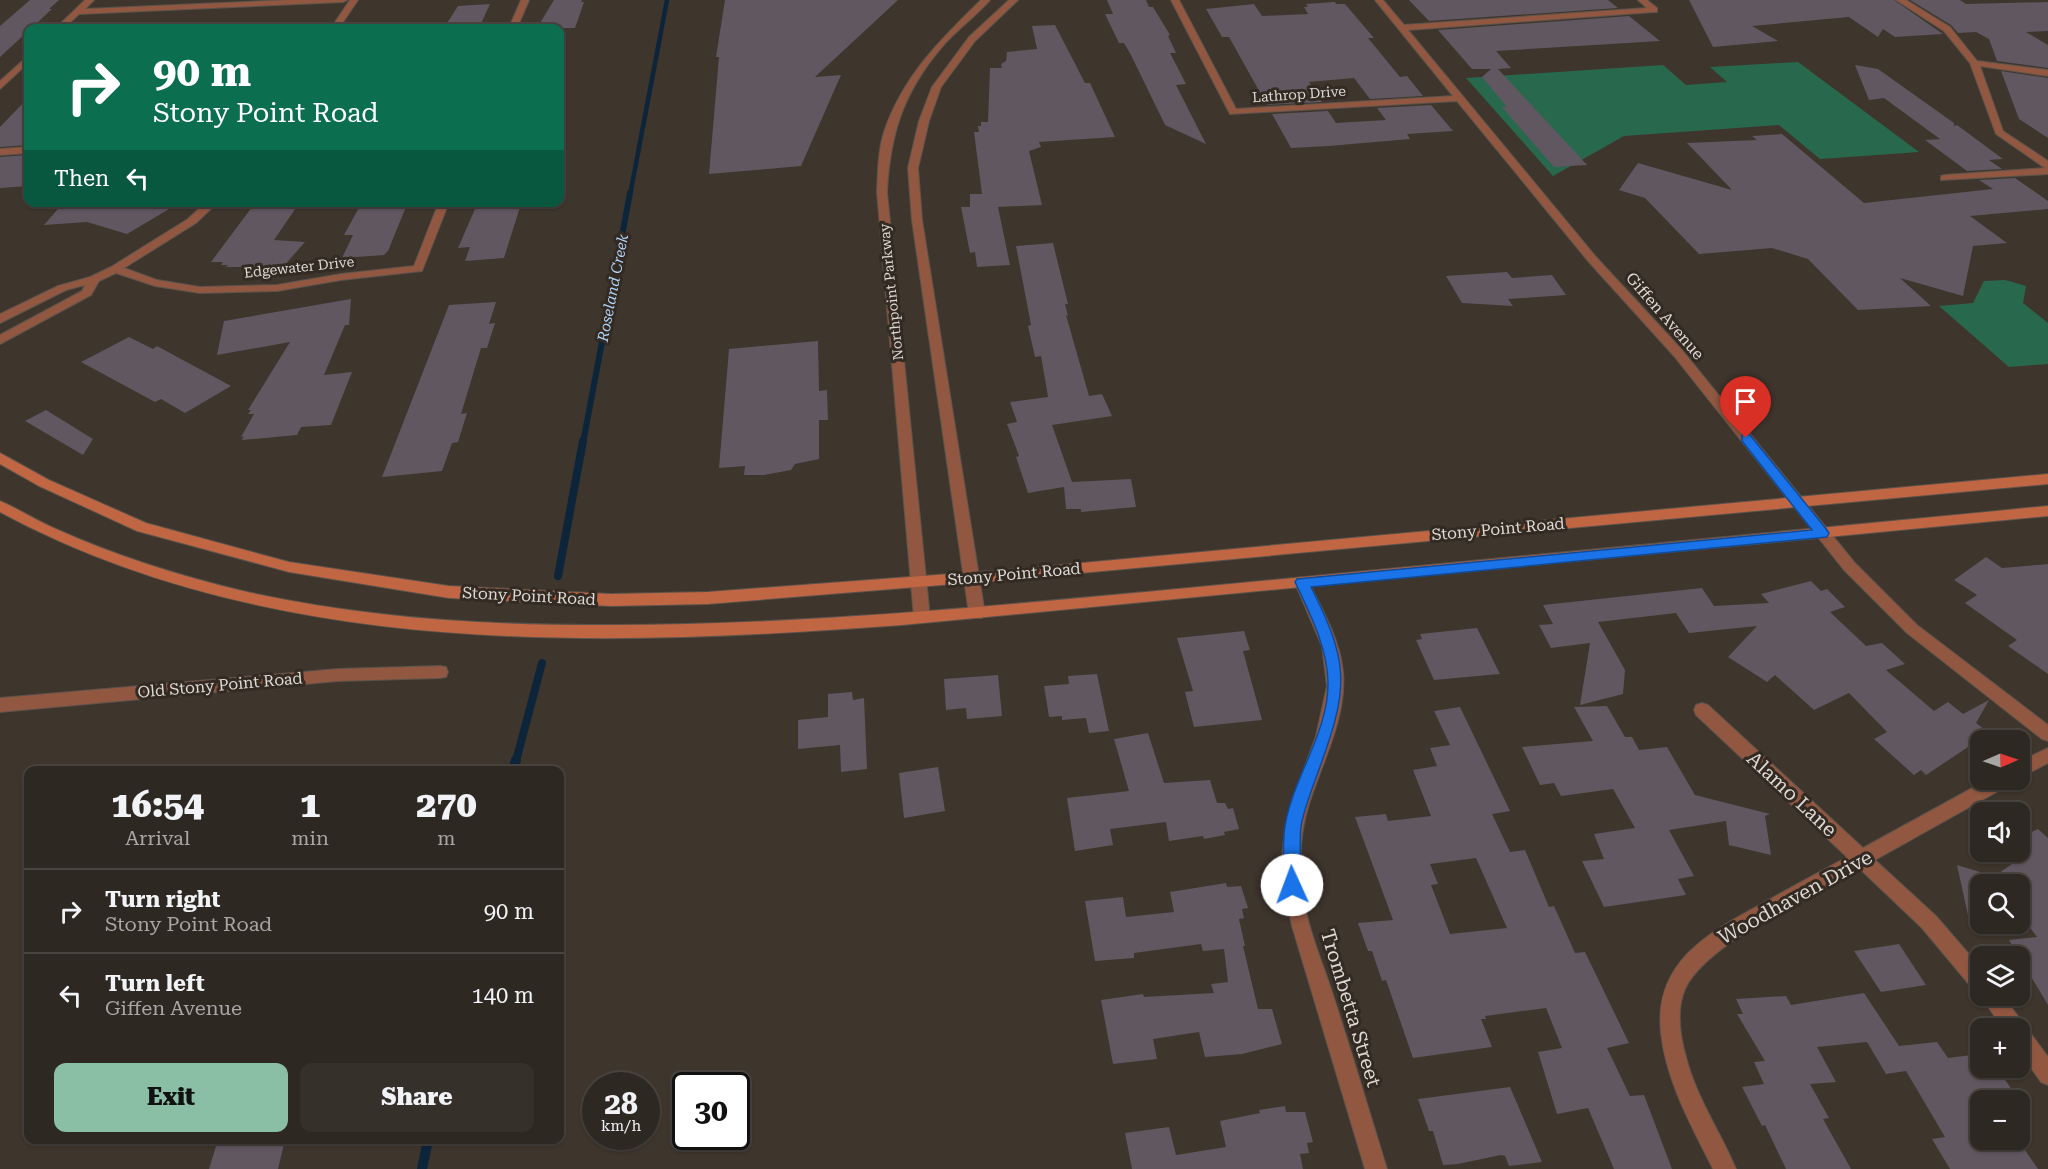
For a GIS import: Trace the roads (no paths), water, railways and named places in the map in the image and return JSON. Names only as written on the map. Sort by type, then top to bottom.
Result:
[{"type":"main road","name":"Stony Point Road","points":[[0,458],[44,483],[142,527],[289,567],[420,589],[528,597],[656,600],[972,578],[2048,479]]},
{"type":"main road","name":"Stony Point Road","points":[[0,506],[54,534],[141,567],[192,582],[304,608],[424,625],[607,633],[741,630],[977,614],[2048,511]]},
{"type":"street","points":[[64,24],[90,0]]},
{"type":"street","points":[[77,12],[343,0]]},
{"type":"street","points":[[338,24],[354,0]]},
{"type":"street","points":[[515,24],[525,0]]},
{"type":"street","name":"Northpoint Parkway","points":[[922,618],[882,192],[884,160],[897,112],[916,74],[938,46],[986,0]]},
{"type":"street","points":[[977,614],[917,220],[913,168],[924,121],[937,87],[972,39],[1014,0]]},
{"type":"street","name":"Lathrop Drive","points":[[1175,0],[1233,112],[1458,98]]},
{"type":"street","name":"Giffen Avenue","points":[[1379,0],[1592,259],[1678,353],[1849,566],[1912,629],[2048,734]]},
{"type":"street","points":[[1403,28],[1654,10],[1642,0]]},
{"type":"street","points":[[1900,0],[1947,29],[1974,63],[1999,132],[2048,166]]},
{"type":"street","points":[[0,86],[24,63]]},
{"type":"street","points":[[1974,63],[2048,73]]},
{"type":"street","points":[[9,77],[24,76]]},
{"type":"street","points":[[0,152],[24,150]]},
{"type":"street","points":[[1945,178],[2048,171]]},
{"type":"street","points":[[0,319],[62,288],[94,279],[115,269],[192,221],[207,207]]},
{"type":"street","name":"Edgewater Drive","points":[[115,269],[155,283],[201,290],[277,288],[341,277],[418,269],[442,207]]},
{"type":"street","points":[[0,340],[87,293],[94,279]]},
{"type":"street","name":"Trombetta Street","points":[[1302,582],[1321,620],[1334,662],[1335,684],[1328,724],[1293,827],[1292,885],[1305,936],[1376,1169]]},
{"type":"street","name":"Old Stony Point Road","points":[[0,705],[338,675],[440,672]]},
{"type":"street","name":"Alamo Lane","points":[[1702,710],[1929,922],[1970,969]]},
{"type":"street","points":[[2030,765],[2048,755]]},
{"type":"street","name":"Woodhaven Drive","points":[[1725,1169],[1688,1094],[1675,1054],[1670,1011],[1675,990],[1694,960],[1718,938],[1985,790]]},
{"type":"street","points":[[1999,1006],[2008,1018]]},
{"type":"street","points":[[2030,1050],[2048,1075]]},
{"type":"waterway","name":"Roseland Creek","points":[[630,195],[667,0]]},
{"type":"waterway","name":"Roseland Creek","points":[[583,443],[630,193]]},
{"type":"waterway","name":"Roseland Creek","points":[[558,576],[583,441]]},
{"type":"waterway","name":"Roseland Creek","points":[[516,761],[542,663]]},
{"type":"waterway","name":"Roseland Creek","points":[[514,766],[516,760]]},
{"type":"waterway","name":"Roseland Creek","points":[[422,1169],[427,1144]]}]
